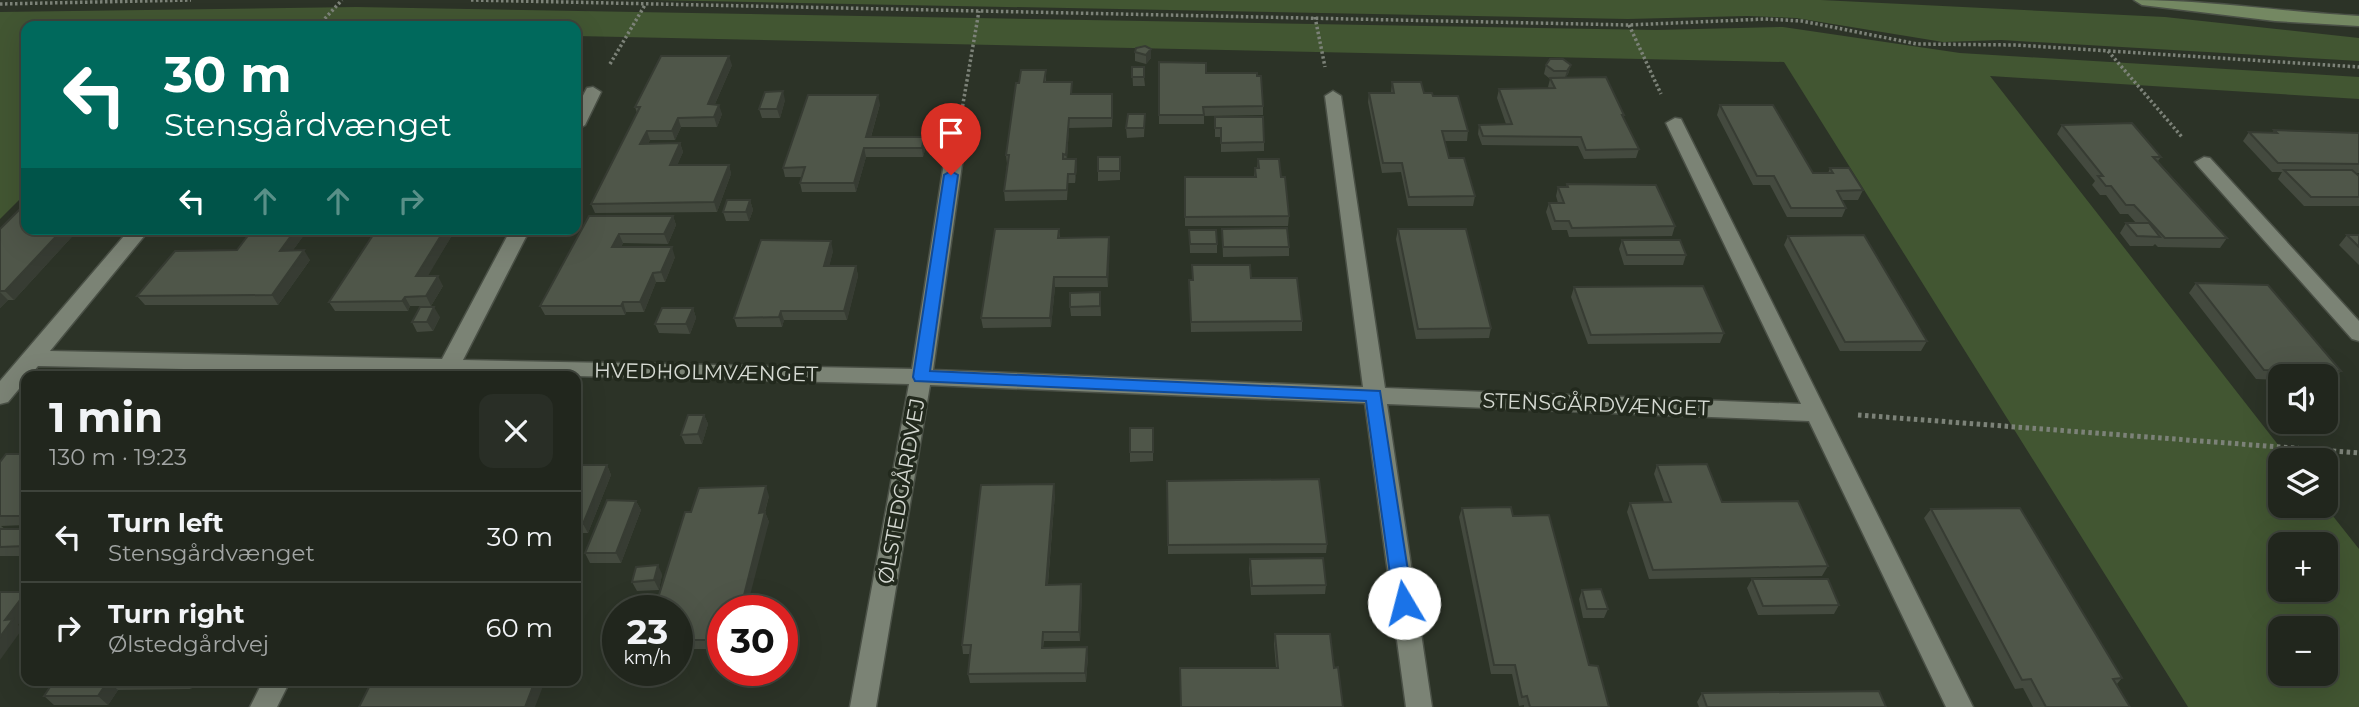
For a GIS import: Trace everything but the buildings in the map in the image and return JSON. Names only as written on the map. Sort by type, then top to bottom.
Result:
[{"type":"street","points":[[2141,0],[2275,16],[2359,21]]},
{"type":"street","points":[[581,116],[593,93]]},
{"type":"street","points":[[1333,96],[1419,707]]},
{"type":"street","points":[[1675,123],[1960,707]]},
{"type":"street","name":"ØLSTEDGÅRDVEJ","points":[[863,707],[921,377],[955,150]]},
{"type":"street","points":[[2204,162],[2359,334]]},
{"type":"street","points":[[22,371],[136,235]]},
{"type":"street","points":[[448,371],[518,235]]},
{"type":"street","name":"HVEDHOLMVÆNGET","points":[[33,358],[417,371]]},
{"type":"street","points":[[0,396],[21,372]]},
{"type":"street","name":"HVEDHOLMVÆNGET","points":[[581,373],[921,377]]},
{"type":"street","name":"STENSGÅRDVÆNGET","points":[[921,377],[1818,413]]},
{"type":"street","points":[[263,707],[274,686]]},
{"type":"path","points":[[0,4],[191,0]]},
{"type":"path","points":[[323,21],[342,0]]},
{"type":"path","points":[[471,0],[1629,25],[1765,19],[1802,21],[1917,44],[2016,45],[2359,67]]},
{"type":"path","points":[[624,39],[645,5]]},
{"type":"path","points":[[955,150],[979,11]]},
{"type":"path","points":[[1315,17],[1320,49]]},
{"type":"path","points":[[1629,25],[1646,62]]},
{"type":"path","points":[[2108,51],[2204,162]]},
{"type":"path","points":[[1818,413],[2017,425],[2359,453]]},
{"type":"green space","points":[[652,0],[1821,0],[2165,17],[2359,38],[2359,61],[2001,40],[1943,42],[1796,18],[1747,16],[1628,19]]},
{"type":"green space","points":[[356,7],[1656,30],[1783,27],[1960,53],[2359,77],[2359,99],[1990,76],[2281,448],[2268,448],[2268,518],[2334,518],[2359,549],[2359,707],[2188,707],[1784,62],[581,36],[581,21],[21,21],[21,198],[0,219],[0,12]]},
{"type":"route","points":[[951,175],[921,377],[1374,395],[1404,603]]}]
